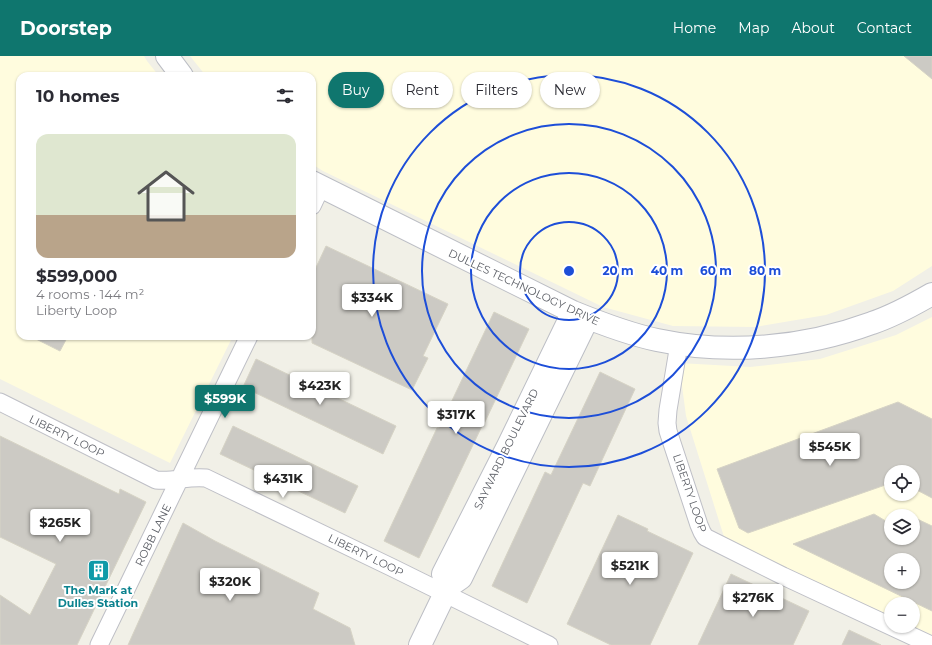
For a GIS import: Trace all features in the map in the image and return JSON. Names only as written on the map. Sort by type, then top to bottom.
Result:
[{"type":"street","points":[[168,56],[179,72]]},
{"type":"street","name":"DULLES TECHNOLOGY DRIVE","points":[[317,184],[580,315],[633,334],[679,344],[727,348],[749,348],[790,344],[833,336],[873,323],[932,294]]},
{"type":"street","name":"SAYWARD BOULEVARD","points":[[420,645],[446,590],[461,578],[580,315]]},
{"type":"street","points":[[177,484],[247,340]]},
{"type":"street","name":"LIBERTY LOOP","points":[[679,344],[668,410],[668,431],[699,526],[705,537],[783,576],[931,645]]},
{"type":"street","name":"LIBERTY LOOP","points":[[0,402],[150,478],[177,484],[198,477],[206,478],[393,568],[446,590],[549,645]]},
{"type":"street","name":"ROBB LANE","points":[[99,645],[177,484]]},
{"type":"shaded area","points":[[0,56],[144,56],[156,72],[16,72],[16,340],[231,340],[170,463],[0,379]]},
{"type":"shaded area","points":[[190,56],[932,56],[932,266],[893,291],[826,315],[755,327],[673,326],[603,307],[316,167],[316,72],[203,72]]},
{"type":"shaded area","points":[[932,317],[932,635],[920,629],[920,597],[884,597],[884,613],[725,540],[686,416],[679,363],[750,367],[820,359],[896,335]]},
{"type":"building","points":[[904,56],[932,56],[932,79]]},
{"type":"building","points":[[326,246],[448,304],[423,356],[428,358],[412,390],[312,343],[312,340],[316,340],[316,267]]},
{"type":"building","points":[[494,312],[529,329],[419,558],[384,541]]},
{"type":"building","points":[[38,340],[66,340],[60,351]]},
{"type":"building","points":[[256,359],[396,426],[383,454],[243,387]]},
{"type":"building","points":[[600,372],[635,389],[590,486],[583,483],[527,603],[492,586],[545,472],[551,475]]},
{"type":"building","points":[[898,402],[932,419],[932,498],[920,492],[920,465],[884,465],[884,485],[748,533],[739,528],[717,469]]},
{"type":"building","points":[[233,426],[358,486],[345,513],[220,454]]},
{"type":"building","points":[[0,436],[119,494],[120,489],[146,502],[77,645],[0,645],[0,595],[30,615],[56,564],[0,537]]},
{"type":"building","points":[[874,514],[884,520],[884,545],[920,545],[920,520],[932,526],[932,611],[920,605],[920,597],[903,597],[886,589],[920,589],[920,553],[884,553],[884,588],[793,544]]},
{"type":"building","points":[[618,515],[693,553],[650,645],[611,645],[567,624]]},
{"type":"building","points":[[183,523],[215,541],[319,593],[313,609],[350,628],[355,645],[128,645]]},
{"type":"building","points":[[731,574],[809,611],[793,645],[698,645]]},
{"type":"building","points":[[849,630],[881,645],[842,645]]},
{"type":"place","name":"The Mark at Dulles Station","points":[[98,570]]}]
